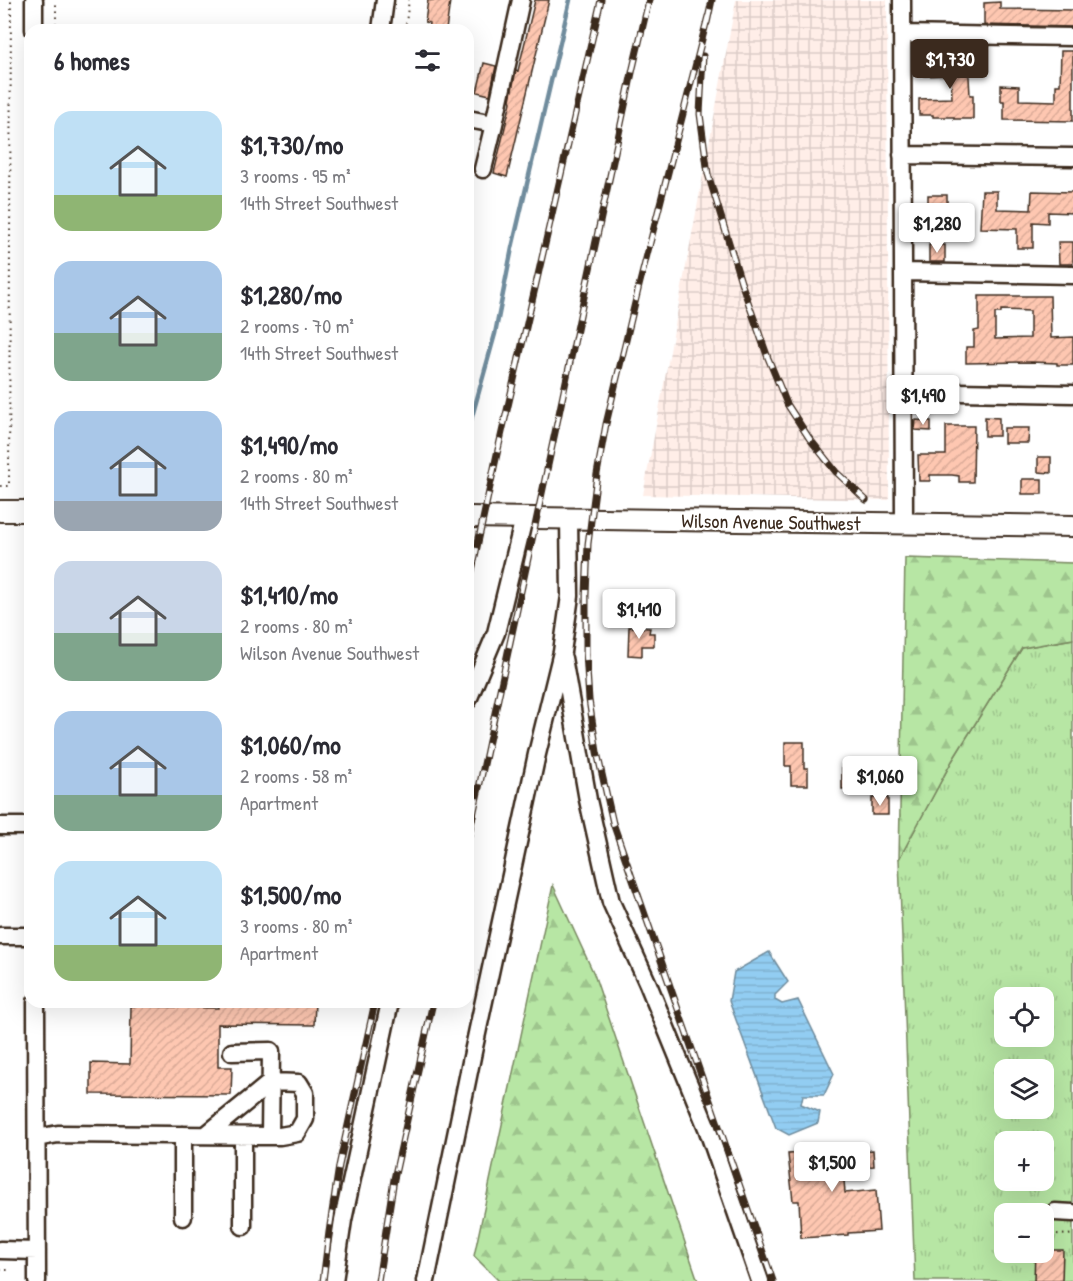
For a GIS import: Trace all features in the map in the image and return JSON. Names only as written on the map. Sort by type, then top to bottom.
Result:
[{"type":"main road","points":[[0,511],[24,511]]},
{"type":"main road","name":"Wilson Avenue Southwest","points":[[474,517],[1073,526]]},
{"type":"street","points":[[34,0],[34,24]]},
{"type":"street","points":[[382,24],[385,0]]},
{"type":"street","points":[[483,169],[521,0]]},
{"type":"street","points":[[902,0],[904,524]]},
{"type":"street","points":[[902,34],[1073,36]]},
{"type":"street","points":[[474,119],[494,124]]},
{"type":"street","points":[[902,155],[1073,157]]},
{"type":"street","points":[[903,272],[1073,274]]},
{"type":"street","points":[[903,391],[1073,394]]},
{"type":"street","points":[[474,686],[496,633],[524,518]]},
{"type":"street","points":[[426,1281],[534,766],[562,652],[570,596],[569,518]]},
{"type":"street","points":[[562,652],[588,800],[611,902],[648,984],[707,1128],[760,1281]]},
{"type":"street","points":[[0,826],[24,826]]},
{"type":"street","points":[[0,936],[24,936]]},
{"type":"street","points":[[36,1008],[38,1281]]},
{"type":"street","points":[[334,1281],[343,1220],[389,1008]]},
{"type":"street","points":[[232,1052],[271,1051],[270,1136]]},
{"type":"street","points":[[37,1138],[58,1134],[183,1136],[206,1136],[280,1136],[297,1133],[305,1119],[305,1093],[299,1083],[271,1082],[206,1136]]},
{"type":"street","points":[[183,1136],[183,1217]]},
{"type":"street","points":[[243,1136],[243,1227]]},
{"type":"street","points":[[1055,1212],[1073,1213]]},
{"type":"street","points":[[0,1250],[37,1251]]},
{"type":"path","points":[[0,486],[9,486],[11,0]]},
{"type":"path","points":[[56,0],[56,24]]},
{"type":"path","points":[[406,24],[409,0]]},
{"type":"path","points":[[1054,1234],[1073,1234]]},
{"type":"path","points":[[0,1269],[9,1270]]},
{"type":"shaded area","points":[[736,0],[887,0],[889,500],[643,495]]},
{"type":"green space","points":[[905,558],[1073,563],[1073,639],[1022,648],[952,761],[899,859]]},
{"type":"green space","points":[[1073,639],[1073,1281],[915,1281],[899,859],[952,761],[1022,648]]},
{"type":"green space","points":[[553,885],[594,974],[698,1281],[499,1281],[474,1256]]},
{"type":"water","points":[[769,952],[788,982],[775,995],[775,1000],[782,1004],[798,1000],[834,1074],[824,1095],[803,1095],[801,1104],[820,1112],[818,1123],[789,1135],[776,1128],[729,1001],[734,972]]},
{"type":"building","points":[[428,0],[450,1],[447,24],[425,22]]},
{"type":"building","points":[[535,0],[549,0],[507,177],[494,173],[516,70],[518,71]]},
{"type":"building","points":[[1000,2],[1000,9],[1073,10],[1073,27],[984,25],[984,3]]},
{"type":"building","points":[[1061,51],[1073,51],[1073,121],[1004,120],[1001,85],[1019,86],[1019,100],[1056,101],[1056,85],[1060,85]]},
{"type":"building","points":[[925,59],[968,59],[970,95],[973,95],[973,119],[919,115],[919,99],[952,98],[951,75],[925,76]]},
{"type":"building","points":[[484,63],[496,66],[490,95],[477,92]]},
{"type":"building","points":[[982,191],[997,191],[997,209],[1031,210],[1032,191],[1073,192],[1073,213],[1048,212],[1048,223],[1033,222],[1033,248],[1017,248],[1017,229],[980,228]]},
{"type":"building","points":[[928,195],[947,195],[947,221],[928,222]]},
{"type":"building","points":[[1058,242],[1073,242],[1073,264],[1059,264]]},
{"type":"building","points":[[929,245],[945,245],[945,262],[929,262]]},
{"type":"building","points":[[979,296],[1050,296],[1051,338],[1073,337],[1073,365],[1031,362],[966,363],[966,347],[974,347],[974,331],[979,330]],"holes":[[[1001,310],[1030,311],[1030,338],[995,339],[995,313],[1001,313]]]},
{"type":"building","points":[[985,417],[999,418],[999,436],[985,436]]},
{"type":"building","points":[[916,420],[931,421],[931,431],[915,430]]},
{"type":"building","points":[[946,426],[974,426],[973,482],[959,482],[959,476],[952,475],[930,475],[930,481],[919,481],[918,455],[946,455]]},
{"type":"building","points":[[1004,428],[1029,428],[1028,443],[1004,443]]},
{"type":"building","points":[[1038,457],[1051,457],[1051,473],[1038,472]]},
{"type":"building","points":[[1022,479],[1042,479],[1042,494],[1022,494]]},
{"type":"building","points":[[629,627],[650,628],[649,633],[654,633],[654,646],[642,646],[642,656],[628,655]]},
{"type":"building","points":[[785,742],[804,742],[804,768],[808,768],[808,785],[791,785],[791,766],[785,766]]},
{"type":"building","points":[[859,760],[859,767],[866,767],[867,788],[842,789],[844,761]]},
{"type":"building","points":[[872,798],[888,798],[888,815],[872,815]]},
{"type":"building","points":[[131,1008],[315,1008],[314,1025],[218,1024],[218,1067],[232,1067],[231,1095],[91,1094],[91,1063],[130,1064]]},
{"type":"building","points":[[843,1145],[844,1152],[873,1150],[874,1166],[843,1168],[845,1193],[876,1190],[879,1231],[801,1238],[799,1201],[793,1201],[788,1154],[821,1152],[821,1146]]},
{"type":"building","points":[[1054,1250],[1063,1250],[1062,1281],[1034,1281],[1035,1263],[1054,1263]]},
{"type":"waterway","points":[[474,409],[495,334],[512,248],[570,0]]},
{"type":"railway","points":[[474,561],[601,0]]},
{"type":"railway","points":[[474,811],[649,0]]},
{"type":"railway","points":[[707,23],[712,0]]},
{"type":"railway","points":[[708,16],[606,424],[588,544],[586,653],[589,700],[597,752],[613,823],[773,1281]]},
{"type":"railway","points":[[703,56],[700,114],[708,174],[741,282],[768,358],[787,404],[809,438],[836,472],[866,500]]},
{"type":"railway","points":[[323,1281],[339,1166],[374,1008]]},
{"type":"railway","points":[[378,1281],[394,1179],[432,1008]]}]
